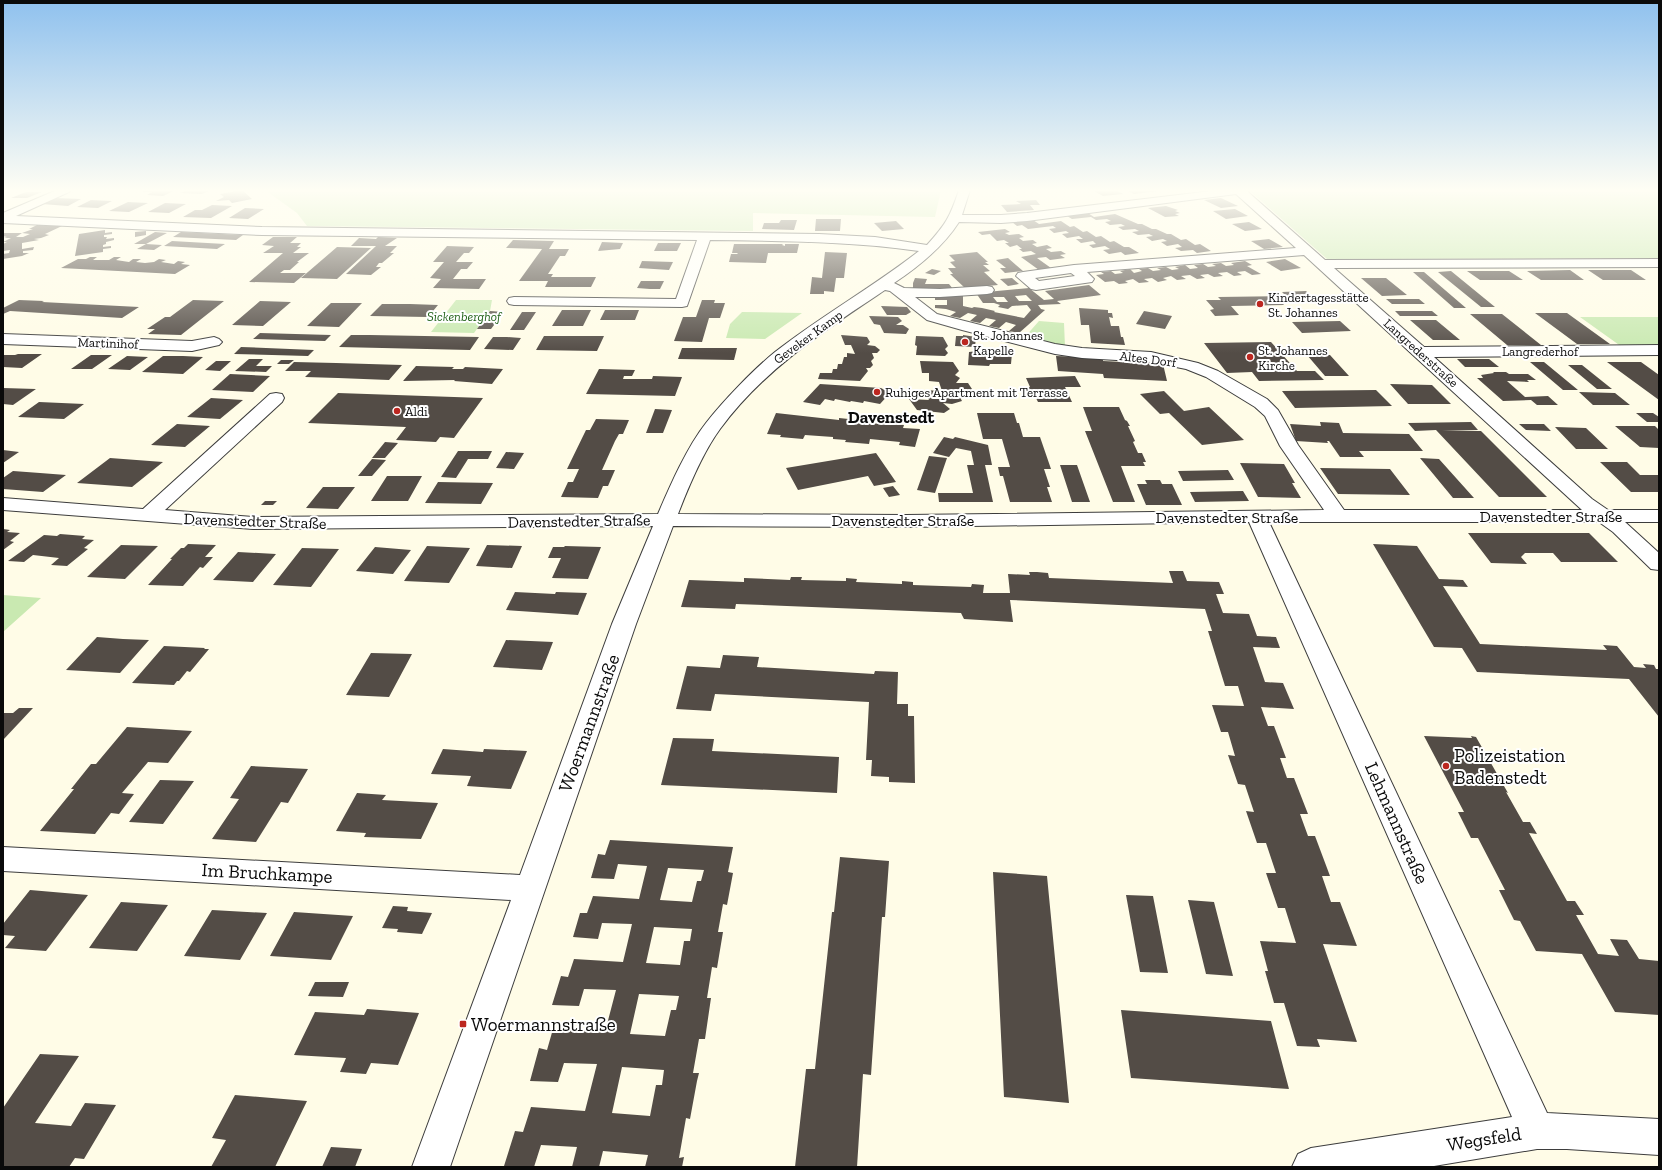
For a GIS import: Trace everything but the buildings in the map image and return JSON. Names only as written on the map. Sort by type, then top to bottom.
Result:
[{"type":"street","points":[[514,300],[682,303],[703,245]]},
{"type":"street","points":[[895,245],[930,249]]},
{"type":"street","name":"Geveker Kamp","points":[[668,513],[696,454],[712,427],[742,393],[780,356],[883,285],[934,245]]},
{"type":"street","name":"Langrederstraße","points":[[1299,245],[1585,502],[1620,528],[1659,564]]},
{"type":"street","points":[[1074,269],[1306,251]]},
{"type":"street","points":[[1321,264],[1659,263]]},
{"type":"street","name":"Altes Dorf","points":[[883,285],[895,288],[902,292],[932,317],[1038,346],[1082,353],[1151,357],[1192,366],[1212,374],[1261,402],[1272,414],[1289,446],[1338,516]]},
{"type":"street","name":"Altes Dorf","points":[[902,292],[940,293],[987,290]]},
{"type":"street","name":"Martinihof","points":[[3,339],[192,346],[214,342]]},
{"type":"street","name":"Langrederhof","points":[[1420,352],[1659,350]]},
{"type":"street","name":"Davenstedter Straße","points":[[148,516],[276,398]]},
{"type":"street","name":"Davenstedter Straße","points":[[3,504],[253,524],[668,513],[906,521],[1256,516],[1659,516]]},
{"type":"street","name":"Woermannstraße","points":[[431,1167],[624,624],[668,513]]},
{"type":"street","name":"Lehmannstraße","points":[[1256,516],[1537,1131]]},
{"type":"street","name":"Im Bruchkampe","points":[[3,859],[530,888]]},
{"type":"street","name":"Wegsfeld","points":[[1311,1167],[1537,1131],[1567,1131],[1659,1137]]},
{"type":"green space","points":[[1311,245],[1659,245],[1659,258],[1327,259]]},
{"type":"green space","name":"Sickenberghof","points":[[456,300],[492,300],[490,311],[474,333],[431,332]]},
{"type":"green space","points":[[742,312],[802,313],[765,339],[726,338],[730,324]]},
{"type":"green space","points":[[1580,317],[1659,317],[1659,347],[1622,347]]},
{"type":"green space","points":[[1039,321],[1064,323],[1065,347],[1024,338]]},
{"type":"green space","points":[[3,595],[41,598],[3,632]]},
{"type":"place","name":"Kindertagesstätte St. Johannes","points":[[1260,304]]},
{"type":"place","name":"St. Johannes Kapelle","points":[[965,342]]},
{"type":"place","name":"St. Johannes Kirche","points":[[1250,357]]},
{"type":"place","name":"Ruhiges Apartment mit Terrasse","points":[[877,392]]},
{"type":"place","name":"Aldi","points":[[397,411]]},
{"type":"place","name":"Polizeistation Badenstedt","points":[[1446,766]]},
{"type":"place","name":"Woermannstraße","points":[[463,1024]]},
{"type":"district","name":"Davenstedt","points":[[891,417]]}]
